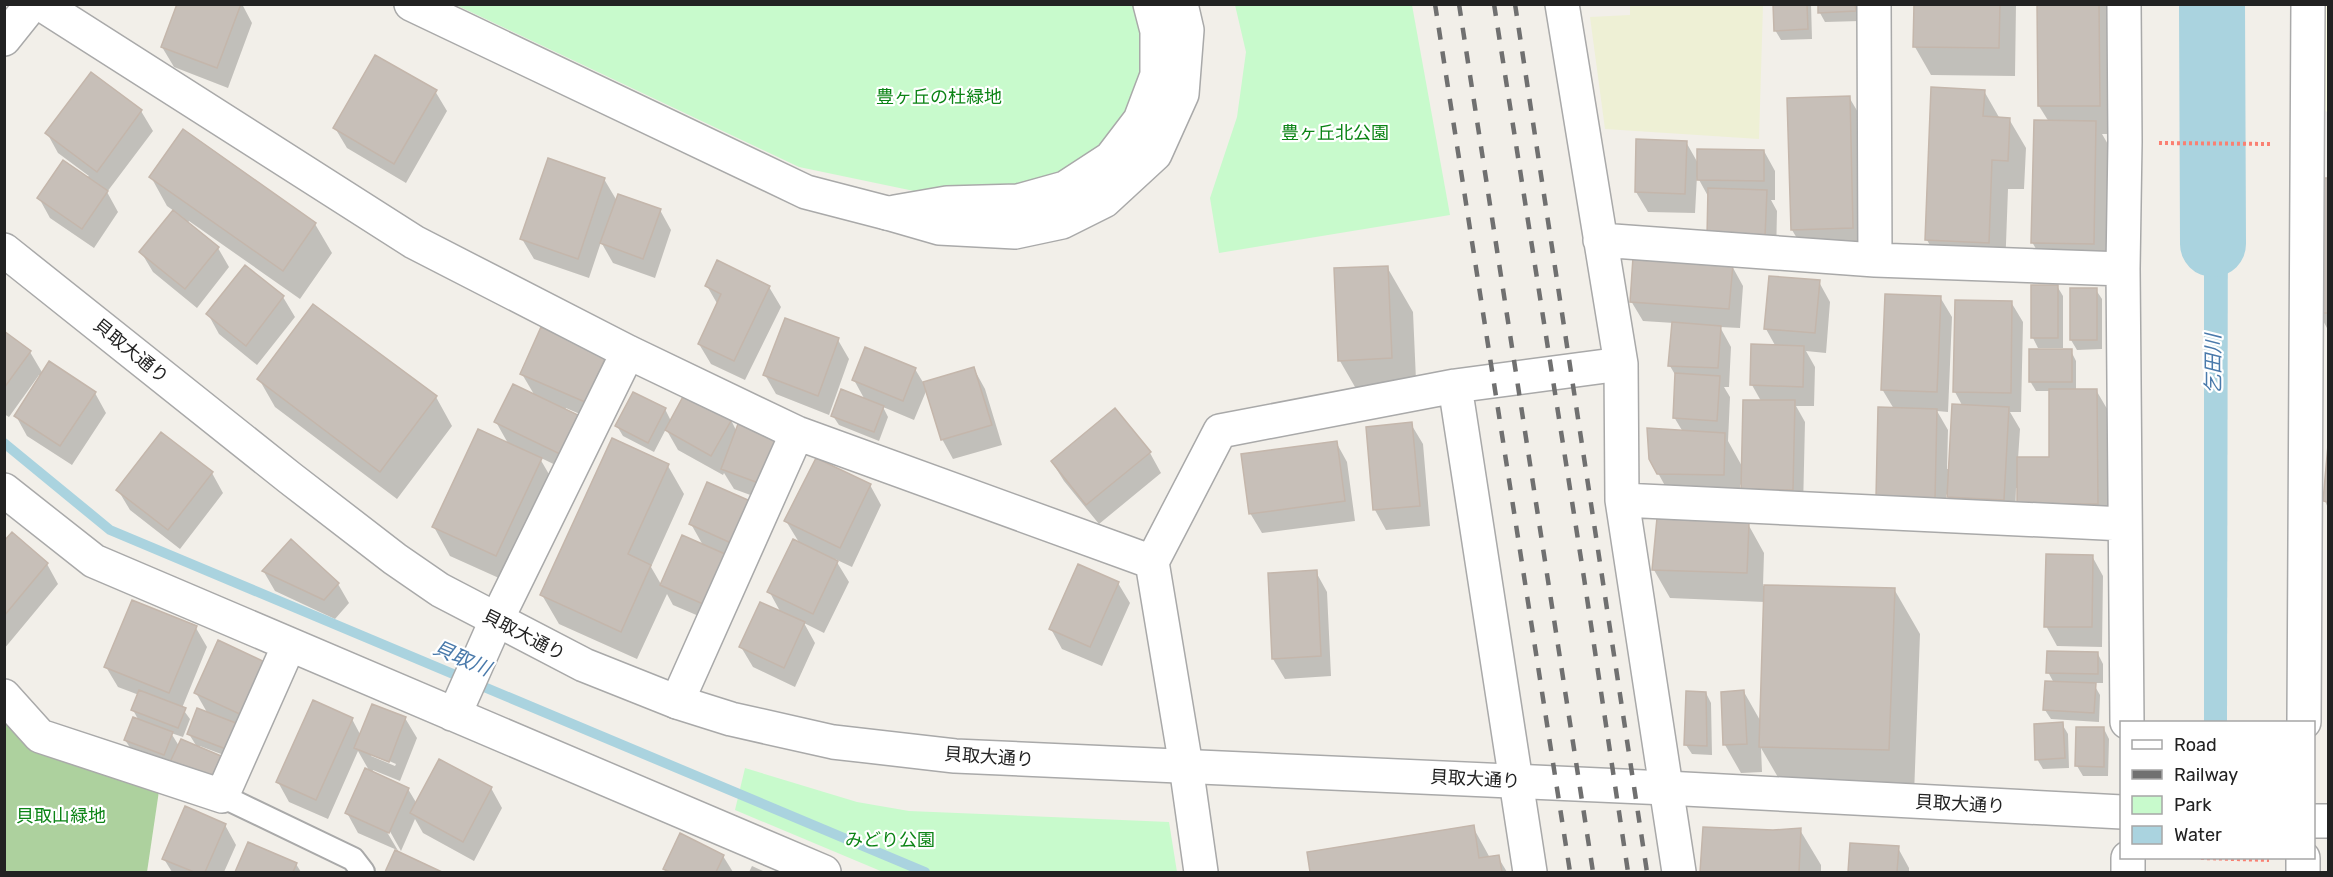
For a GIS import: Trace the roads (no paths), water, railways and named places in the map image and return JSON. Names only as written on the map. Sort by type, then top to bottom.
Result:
[{"type":"street","points":[[4,39],[32,4]]},
{"type":"street","points":[[41,4],[414,242],[628,352],[797,433],[1152,562]]},
{"type":"street","points":[[411,4],[806,192],[939,228],[1015,232],[1062,222],[1104,201],[1155,154],[1182,94],[1188,30],[1181,4]]},
{"type":"street","points":[[887,213],[947,203],[1018,201],[1065,188],[1111,158],[1140,120],[1157,75],[1156,31],[1150,4]]},
{"type":"street","points":[[1562,4],[1621,364],[1622,500],[1679,873]]},
{"type":"street","points":[[1874,4],[1875,260]]},
{"type":"street","points":[[2124,4],[2124,524],[2127,721]]},
{"type":"street","points":[[2304,721],[2318,142],[2308,4]]},
{"type":"street","points":[[1600,240],[1875,260],[2123,269]]},
{"type":"street","name":"貝取大通り","points":[[4,250],[395,559],[440,590],[584,665],[677,702],[731,719],[788,733],[883,748],[1028,761],[1516,781],[2120,812]]},
{"type":"street","points":[[456,708],[496,621],[628,352]]},
{"type":"street","points":[[1201,873],[1186,766],[1152,562],[1220,431],[1455,386],[1621,364]]},
{"type":"street","points":[[1455,386],[1530,873]]},
{"type":"street","points":[[677,702],[797,433]]},
{"type":"street","points":[[4,490],[94,561],[289,645],[456,708],[824,873]]},
{"type":"street","points":[[1622,500],[2124,524]]},
{"type":"street","points":[[4,696],[40,736],[222,796],[289,645]]},
{"type":"lane","points":[[222,796],[353,859],[363,873]]},
{"type":"water","points":[[2204,153],[2228,156],[2227,721],[2204,721]]},
{"type":"waterway","name":"乞田川","points":[[2212,4],[2213,244]]},
{"type":"waterway","name":"貝取川","points":[[4,443],[110,530],[925,872]]},
{"type":"railway","points":[[1435,4],[1570,872]]},
{"type":"railway","points":[[1459,4],[1593,872]]},
{"type":"railway","points":[[1494,4],[1628,872]]},
{"type":"railway","points":[[1515,4],[1647,872]]},
{"type":"park label","name":"豊ヶ丘の杜緑地","points":[[939,97]]},
{"type":"park label","name":"豊ヶ丘北公園","points":[[1335,133]]},
{"type":"park label","name":"貝取山緑地","points":[[61,816]]},
{"type":"park label","name":"みどり公園","points":[[890,840]]}]
